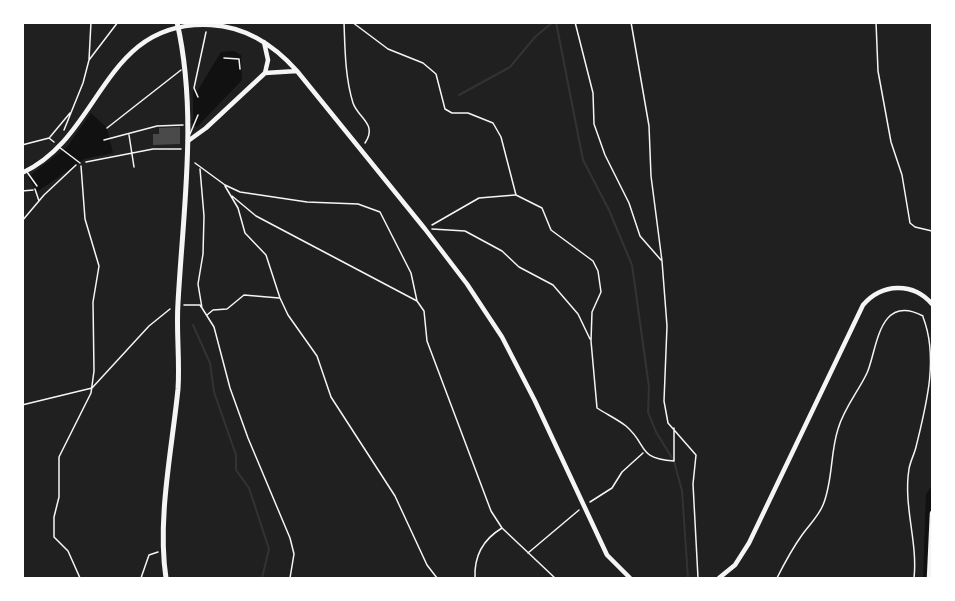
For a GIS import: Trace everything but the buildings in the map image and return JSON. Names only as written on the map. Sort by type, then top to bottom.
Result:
[{"type":"main road","points":[[166,579],[163,552],[179,377],[177,306],[186,214],[188,141],[185,68],[177,22]]},
{"type":"street","points":[[24,172],[45,159],[59,146],[121,61],[140,44],[164,32],[198,25],[235,29],[264,42],[297,71],[467,284],[502,337],[536,401],[607,555],[630,579]]},
{"type":"street","points":[[188,141],[206,128],[265,73],[268,60],[264,42]]},
{"type":"street","points":[[265,73],[297,71]]},
{"type":"street","points":[[719,579],[735,565],[749,543],[860,309],[871,296],[887,289],[902,288],[920,293],[933,304]]},
{"type":"street","points":[[929,579],[933,513]]},
{"type":"lane","points":[[224,58],[229,56],[239,59],[240,69]]},
{"type":"lane","points":[[107,128],[131,112],[168,78],[185,68]]},
{"type":"lane","points":[[188,141],[198,116]]},
{"type":"lane","points":[[59,146],[80,163]]},
{"type":"lane","points":[[24,172],[37,186]]},
{"type":"path","points":[[49,138],[59,146],[70,112],[83,83],[89,60],[91,22]]},
{"type":"path","points":[[89,60],[117,22]]},
{"type":"path","points":[[198,97],[194,88],[208,22]]},
{"type":"path","points":[[344,22],[346,70],[352,99],[357,111],[369,126],[369,136],[360,148]]},
{"type":"path","points":[[352,22],[388,49],[423,63],[436,75],[445,109],[452,113],[468,113],[493,123],[501,137],[516,195]]},
{"type":"path","points":[[575,22],[593,93],[594,124],[605,155],[629,203],[640,236],[662,261]]},
{"type":"path","points":[[631,22],[649,126],[651,176],[662,261],[667,326],[664,401],[668,423],[696,455],[693,484],[698,579]]},
{"type":"path","points":[[876,22],[878,71],[891,142],[902,176],[910,223],[915,228],[933,231]]},
{"type":"path","points":[[22,145],[49,138],[70,112]]},
{"type":"path","points":[[104,140],[157,126],[186,125]]},
{"type":"path","points":[[129,134],[134,167]]},
{"type":"path","points":[[22,221],[39,201],[80,163],[133,151],[167,148],[183,149],[187,152]]},
{"type":"path","points":[[202,308],[198,284],[203,254],[204,216],[200,168],[225,185],[244,193],[307,202],[357,204],[374,209],[384,216],[411,273],[417,301],[424,311],[427,341],[491,511],[502,528],[555,579]]},
{"type":"path","points":[[82,169],[85,219],[99,266],[93,302],[92,388]]},
{"type":"path","points":[[225,185],[238,208],[245,233],[266,255],[280,298],[288,315],[316,356],[331,397],[395,496],[427,565],[436,579]]},
{"type":"path","points":[[37,186],[35,190],[39,201]]},
{"type":"path","points":[[22,190],[35,190]]},
{"type":"path","points":[[425,229],[479,198],[516,195],[542,208],[551,230],[593,261],[598,271],[601,292],[592,312],[591,341],[597,408],[626,427],[639,442],[643,452],[657,460],[674,461],[674,428]]},
{"type":"path","points":[[231,196],[256,216],[417,301]]},
{"type":"path","points":[[425,229],[465,231],[502,251],[519,267],[553,285],[578,314],[591,341]]},
{"type":"path","points":[[207,315],[213,310],[227,309],[244,296],[280,298]]},
{"type":"path","points":[[80,579],[68,551],[54,537],[54,517],[59,497],[59,457],[92,388],[149,326],[163,312],[177,306],[200,305],[214,327],[230,388],[248,438],[290,538],[294,554],[290,579]]},
{"type":"path","points":[[777,579],[791,552],[822,507],[828,491],[838,430],[846,408],[867,373],[880,330],[887,320],[899,313],[915,312],[922,316],[928,329],[930,373],[909,469],[909,508],[914,539],[914,579]]},
{"type":"path","points":[[922,316],[927,312]]},
{"type":"path","points":[[22,405],[92,388]]},
{"type":"path","points":[[528,554],[584,506],[612,488],[622,472],[643,452]]},
{"type":"path","points":[[475,579],[474,562],[489,536],[502,528]]},
{"type":"path","points":[[141,579],[149,555],[163,552]]},
{"type":"shaded area","points":[[22,23],[932,23],[932,486],[926,494],[923,578],[23,578]],"holes":[[[234,51],[241,55],[242,80],[197,127],[191,122],[193,120],[193,91],[198,90],[221,52]],[[91,113],[107,128],[113,153],[84,159],[37,192],[28,177],[67,147]]]},
{"type":"waterway","points":[[459,95],[510,67],[535,37],[553,22]]},
{"type":"waterway","points":[[556,22],[583,160],[609,210],[632,265],[649,387],[648,412],[656,432],[674,461],[682,491],[688,578]]},
{"type":"waterway","points":[[193,325],[210,363],[214,392],[236,455],[236,470],[249,488],[269,549],[262,578]]}]
